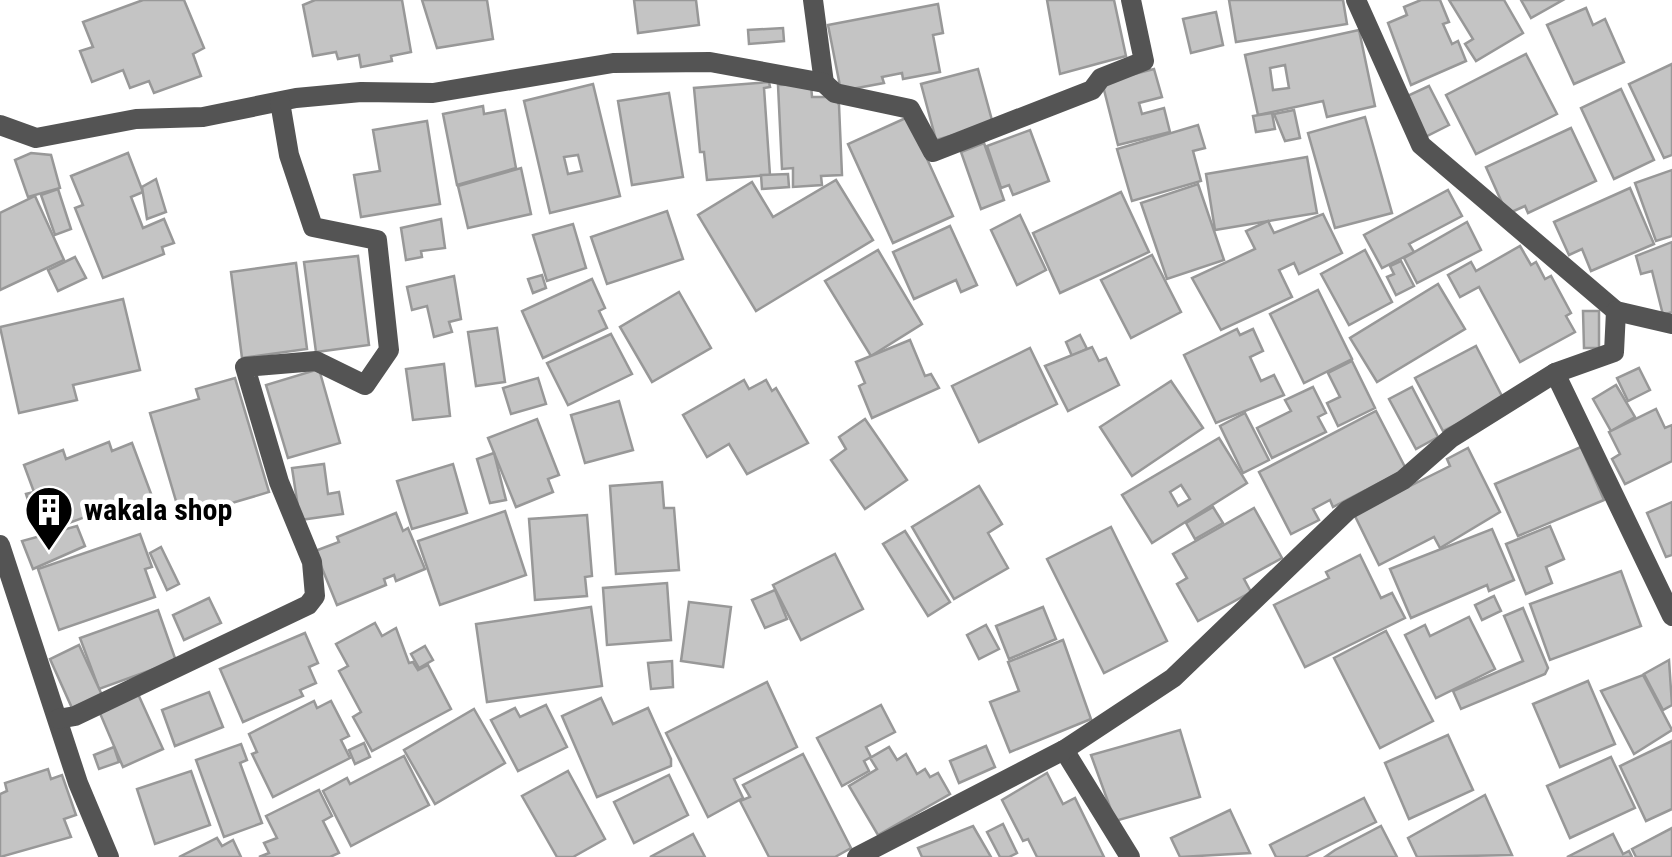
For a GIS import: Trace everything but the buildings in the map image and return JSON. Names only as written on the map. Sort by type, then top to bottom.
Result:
[{"type":"street","points":[[813,0],[824,83]]},
{"type":"street","points":[[0,126],[36,138],[136,119],[202,118],[280,102],[361,92],[433,93],[614,63],[710,62],[824,83],[835,93],[910,109],[933,152],[1092,90],[1100,78],[1144,61],[1131,0]]},
{"type":"street","points":[[1356,0],[1421,145],[1616,310],[1672,324]]},
{"type":"street","points":[[58,719],[76,716],[197,660],[308,605],[315,596],[312,562],[279,482],[244,367],[316,362],[365,385],[389,350],[377,240],[314,227],[289,155],[280,102]]},
{"type":"street","points":[[857,857],[1064,750],[1173,678],[1348,510],[1403,480],[1451,438],[1555,373],[1614,352],[1616,310]]},
{"type":"street","points":[[1555,373],[1672,616]]},
{"type":"street","points":[[0,544],[58,719],[110,857]]},
{"type":"street","points":[[1064,750],[1130,857]]},
{"type":"place","name":"wakala shop","points":[[49,552]]}]
